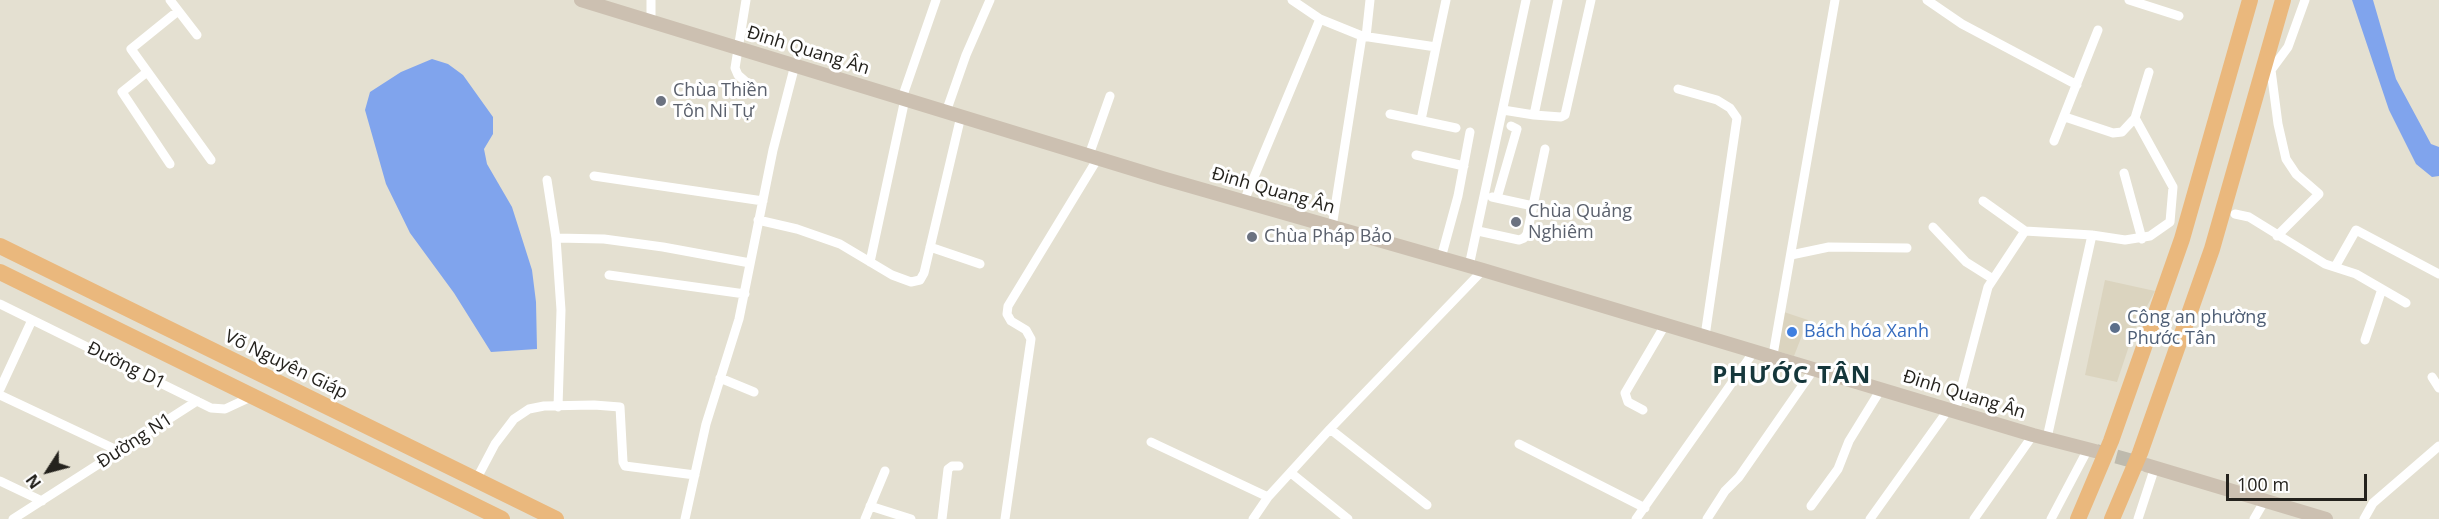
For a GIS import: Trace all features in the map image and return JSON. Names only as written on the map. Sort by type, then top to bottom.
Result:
[{"type":"highway","points":[[2078,519],[2111,441],[2182,239],[2250,0]]},
{"type":"highway","points":[[2112,519],[2140,453],[2212,249],[2283,0]]},
{"type":"highway","name":"Võ Nguyên Giáp","points":[[0,246],[556,519]]},
{"type":"highway","points":[[0,272],[502,519]]},
{"type":"street","points":[[170,0],[196,35]]},
{"type":"street","name":"Đinh Quang Ân","points":[[581,0],[1093,157],[1773,355],[1951,411],[2091,450]]},
{"type":"street","points":[[651,0],[651,22]]},
{"type":"street","points":[[746,0],[736,71],[746,82]]},
{"type":"street","points":[[870,262],[903,99],[936,0]]},
{"type":"street","points":[[946,112],[966,55],[990,0]]},
{"type":"street","points":[[1293,0],[1320,19],[1364,36],[1436,47]]},
{"type":"street","points":[[1332,227],[1370,0]]},
{"type":"street","points":[[1421,120],[1446,0]]},
{"type":"street","points":[[1469,266],[1526,0]]},
{"type":"street","points":[[1534,115],[1558,0]]},
{"type":"street","points":[[1503,110],[1561,117],[1567,111],[1591,0]]},
{"type":"street","points":[[1773,355],[1835,0]]},
{"type":"street","points":[[1927,0],[1962,24],[2077,85]]},
{"type":"street","points":[[2129,0],[2179,16]]},
{"type":"street","points":[[2277,236],[2319,194],[2296,174],[2286,159],[2278,124],[2271,70],[2288,47],[2305,0]]},
{"type":"street","points":[[178,11],[131,49],[211,160]]},
{"type":"street","points":[[1244,201],[1320,19]]},
{"type":"street","points":[[2054,141],[2098,30]]},
{"type":"street","points":[[685,519],[706,424],[745,294],[763,201],[795,65]]},
{"type":"street","points":[[147,72],[122,92],[171,164]]},
{"type":"street","points":[[2065,117],[2113,133],[2122,132],[2135,118],[2149,72]]},
{"type":"street","points":[[1678,89],[1717,100],[1730,108],[1737,118],[1705,336]]},
{"type":"street","points":[[1005,519],[1031,339],[1026,330],[1011,321],[1007,314],[1008,306],[1093,157],[1110,96]]},
{"type":"street","points":[[1390,114],[1456,128]]},
{"type":"street","points":[[759,220],[796,229],[840,244],[911,282],[920,280],[961,116]]},
{"type":"street","points":[[1983,201],[2025,231],[2092,235],[2124,240],[2150,236],[2170,222],[2173,187],[2135,118]]},
{"type":"street","points":[[1497,198],[1517,129],[1511,126]]},
{"type":"street","points":[[1441,258],[1470,132]]},
{"type":"street","points":[[1478,231],[1519,240],[1524,238],[1545,149]]},
{"type":"street","points":[[1416,155],[1464,166]]},
{"type":"street","points":[[2124,173],[2142,239]]},
{"type":"street","points":[[594,176],[763,201]]},
{"type":"street","points":[[547,180],[556,238],[561,310],[558,407]]},
{"type":"street","points":[[1484,196],[1533,206]]},
{"type":"street","points":[[2235,214],[2249,217],[2277,236],[2335,267],[2356,274],[2406,303]]},
{"type":"street","points":[[1933,227],[1966,262],[1992,279]]},
{"type":"street","points":[[2335,267],[2356,230],[2439,274]]},
{"type":"street","points":[[1870,519],[1951,411],[1992,279],[2025,231]]},
{"type":"street","points":[[1974,519],[2040,437],[2092,235]]},
{"type":"street","points":[[556,238],[604,239],[750,263]]},
{"type":"street","points":[[930,247],[980,264]]},
{"type":"street","points":[[1791,255],[1829,247],[1907,248]]},
{"type":"street","points":[[1253,519],[1268,497],[1330,429],[1483,270]]},
{"type":"street","points":[[609,275],[745,294]]},
{"type":"street","points":[[2365,340],[2382,289]]},
{"type":"street","name":"Đường D1","points":[[0,304],[212,408],[225,409],[253,396]]},
{"type":"street","points":[[0,389],[32,320]]},
{"type":"street","points":[[1642,410],[1628,402],[1624,393],[1665,325]]},
{"type":"street","points":[[1636,519],[1755,350]]},
{"type":"street","points":[[1707,519],[1814,369]]},
{"type":"street","points":[[2432,377],[2439,388]]},
{"type":"street","points":[[720,378],[754,392]]},
{"type":"street","points":[[1811,506],[1838,469],[1849,441],[1881,389]]},
{"type":"street","points":[[0,395],[119,451]]},
{"type":"street","name":"Đường N1","points":[[13,519],[198,401]]},
{"type":"street","points":[[476,480],[495,444],[514,419],[529,409],[544,406],[620,407],[625,466],[694,475]]},
{"type":"street","points":[[1330,429],[1427,505]]},
{"type":"street","points":[[1151,442],[1268,497]]},
{"type":"street","points":[[1519,444],[1645,508]]},
{"type":"street","points":[[2364,519],[2373,503],[2439,446]]},
{"type":"street","points":[[2052,519],[2091,450]]},
{"type":"street","points":[[942,519],[948,469],[952,466],[959,466]]},
{"type":"street","points":[[2138,519],[2150,466],[2323,519]]},
{"type":"street","points":[[865,519],[885,471]]},
{"type":"street","points":[[1291,473],[1348,519]]},
{"type":"street","points":[[0,482],[42,501]]},
{"type":"street","points":[[2254,519],[2265,500]]},
{"type":"street","points":[[870,506],[911,519]]},
{"type":"shaded area","name":"Công an phường Phước Tân","points":[[2105,280],[2155,291],[2134,331],[2117,382],[2085,375]]},
{"type":"shaded area","name":"Bách hóa Xanh","points":[[1784,312],[1808,320],[1794,356],[1777,351]]},
{"type":"water","points":[[2352,0],[2373,0],[2396,79],[2431,144],[2439,147],[2439,176],[2432,177],[2416,164],[2389,110]]},
{"type":"water","points":[[432,59],[448,64],[463,75],[493,117],[493,134],[484,149],[487,164],[512,207],[532,270],[536,302],[537,349],[491,352],[454,293],[410,233],[386,184],[365,110],[370,92],[401,72]]},
{"type":"tunnel","points":[[2096,451],[2144,464]]},
{"type":"place","name":"Chùa Thiền Tôn Ni Tự","points":[[661,101]]},
{"type":"place","name":"Chùa Quảng Nghiêm","points":[[1516,222]]},
{"type":"place","name":"Chùa Pháp Bảo","points":[[1252,237]]},
{"type":"place","name":"Công an phường Phước Tân","points":[[2115,328]]},
{"type":"place","name":"Bách hóa Xanh","points":[[1792,332]]},
{"type":"district","name":"PHƯỚC TÂN","points":[[1792,376]]}]
